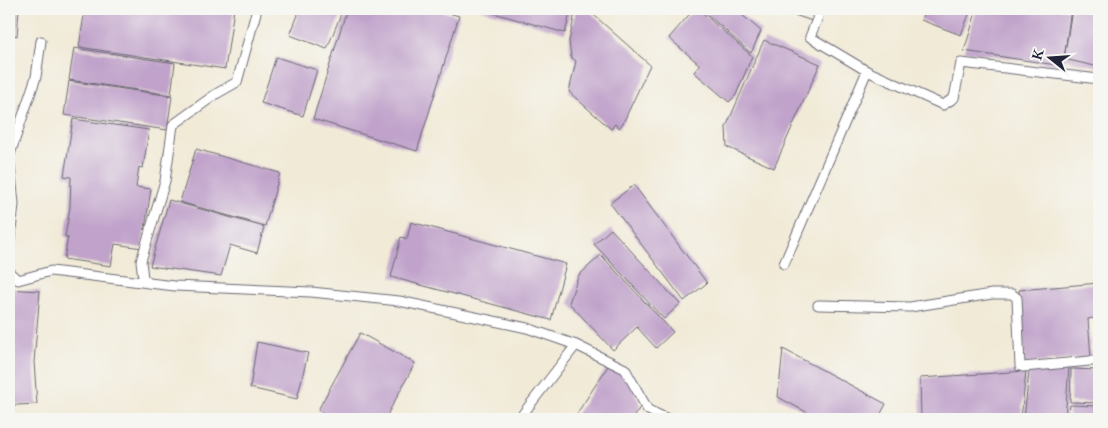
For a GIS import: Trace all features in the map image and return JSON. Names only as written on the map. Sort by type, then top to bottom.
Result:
[{"type":"street","points":[[149,283],[143,278],[141,261],[165,181],[173,125],[216,94],[237,82],[257,9]]},
{"type":"street","points":[[820,9],[810,37],[866,71],[943,105],[954,98],[961,63],[1099,79]]},
{"type":"street","points":[[9,247],[14,204],[9,158],[36,77],[41,41]]},
{"type":"street","points":[[784,264],[866,71]]},
{"type":"street","points":[[9,272],[18,280],[52,271],[194,287],[311,292],[399,301],[527,328],[576,345],[625,369],[648,410],[668,419]]},
{"type":"street","points":[[818,304],[910,307],[992,294],[1012,294],[1017,298],[1020,366],[1023,368],[1099,361]]},
{"type":"street","points":[[520,419],[576,345]]},
{"type":"building","points":[[9,9],[19,9],[17,36],[9,33]]},
{"type":"building","points":[[85,9],[234,9],[225,69],[79,47]]},
{"type":"building","points":[[296,9],[343,9],[327,49],[290,35],[298,15]]},
{"type":"building","points":[[347,9],[435,9],[459,16],[417,151],[313,119]]},
{"type":"building","points":[[479,9],[571,9],[565,33]]},
{"type":"building","points":[[576,9],[587,9],[650,65],[619,128],[615,124],[611,129],[569,92],[576,61],[571,57],[569,41]]},
{"type":"building","points":[[694,9],[698,9],[752,56],[736,95],[729,102],[694,72],[700,65],[669,38]]},
{"type":"building","points":[[701,9],[735,9],[761,31],[751,53]]},
{"type":"building","points":[[777,9],[819,9],[815,22]]},
{"type":"building","points":[[925,9],[971,9],[961,35],[921,20]]},
{"type":"building","points":[[977,9],[1071,9],[1063,66],[964,51]]},
{"type":"building","points":[[1072,9],[1099,9],[1099,67],[1064,59]]},
{"type":"building","points":[[764,40],[820,64],[774,168],[727,147],[726,127]]},
{"type":"building","points":[[74,48],[175,63],[171,95],[69,80]]},
{"type":"building","points":[[276,57],[317,70],[303,116],[261,103]]},
{"type":"building","points":[[69,81],[172,96],[167,130],[64,115]]},
{"type":"building","points":[[73,119],[149,130],[143,168],[139,167],[136,187],[151,189],[142,248],[115,244],[111,266],[64,259],[68,237],[65,237],[70,207],[71,177],[64,176]]},
{"type":"building","points":[[196,149],[280,173],[265,226],[180,202]]},
{"type":"building","points":[[634,185],[707,283],[684,301],[610,203]]},
{"type":"building","points":[[169,200],[264,227],[257,253],[230,245],[221,276],[150,266]]},
{"type":"building","points":[[411,222],[566,264],[551,320],[391,277],[401,237],[407,239]]},
{"type":"building","points":[[611,229],[680,304],[664,319],[594,244]]},
{"type":"building","points":[[601,255],[673,332],[656,348],[637,327],[613,350],[569,303],[578,276]]},
{"type":"building","points":[[1099,283],[1099,317],[1088,319],[1091,357],[1025,364],[1019,290]]},
{"type":"building","points":[[9,289],[40,291],[34,362],[37,404],[9,405]]},
{"type":"building","points":[[360,333],[415,363],[385,419],[336,419],[318,410]]},
{"type":"building","points":[[257,342],[308,353],[297,399],[250,388]]},
{"type":"building","points":[[783,349],[886,404],[878,419],[819,419],[778,397]]},
{"type":"building","points":[[608,366],[626,374],[641,406],[632,419],[585,419],[576,415]]},
{"type":"building","points":[[1069,367],[1065,419],[1024,419],[1029,371]]},
{"type":"building","points":[[1071,369],[1099,370],[1099,403],[1070,402]]},
{"type":"building","points":[[1026,371],[1021,419],[921,419],[920,378]]},
{"type":"building","points":[[1070,405],[1099,406],[1099,419],[1068,419]]}]
